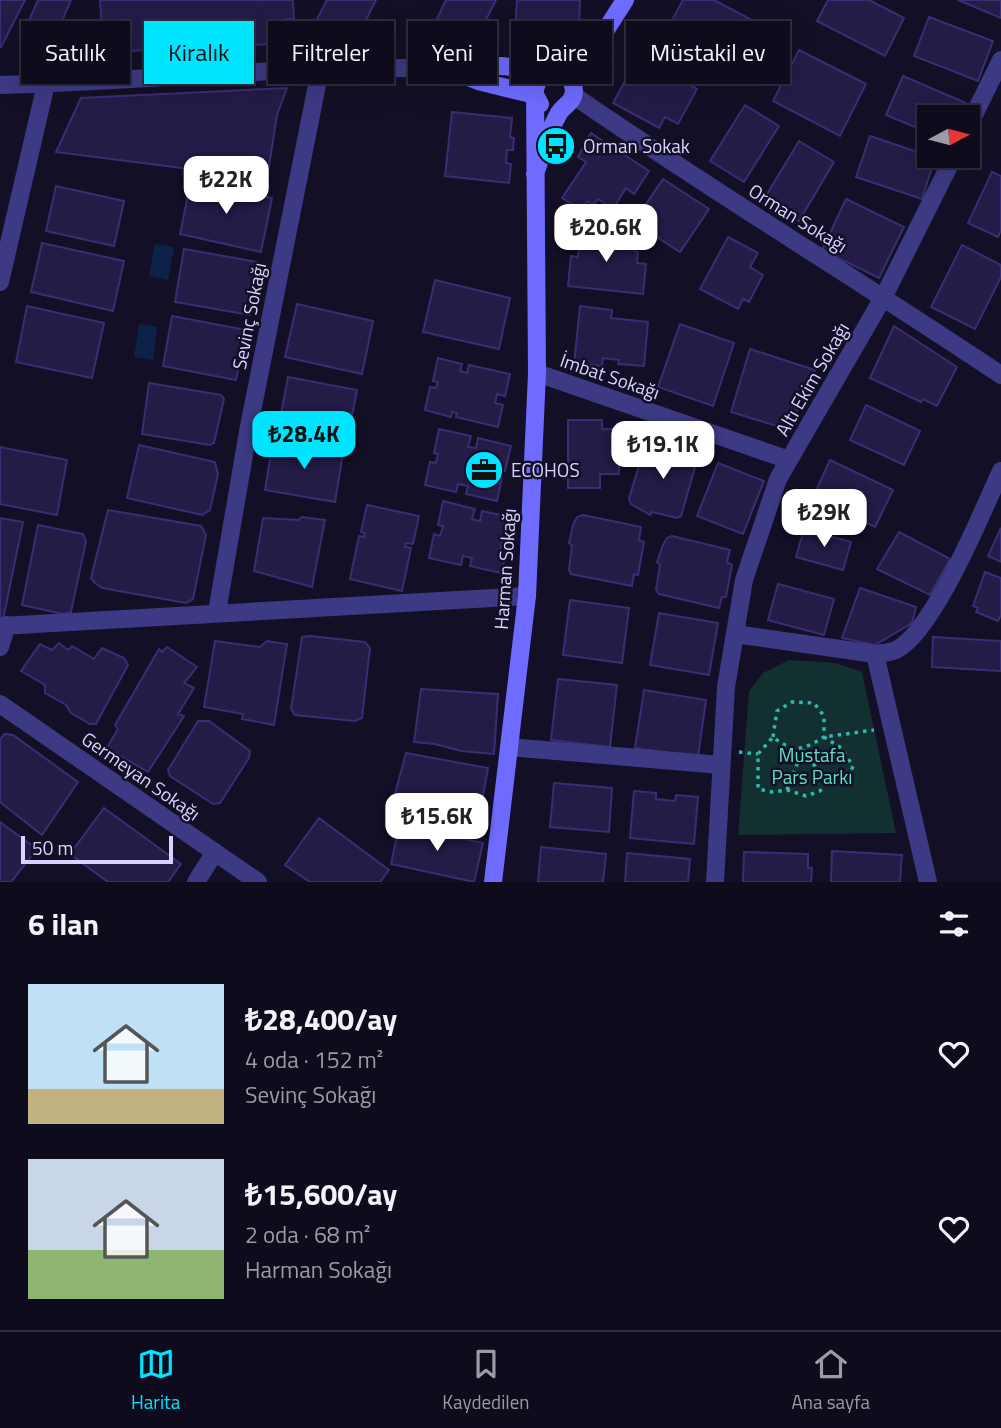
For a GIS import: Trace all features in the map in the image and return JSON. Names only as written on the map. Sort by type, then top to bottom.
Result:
[{"type":"main road","points":[[537,84],[535,95],[542,106],[554,110],[571,102],[573,89],[625,0]]},
{"type":"main road","points":[[490,84],[535,95]]},
{"type":"main road","points":[[570,84],[573,89]]},
{"type":"main road","name":"Harman Sokağı","points":[[493,882],[527,596],[537,373],[535,95]]},
{"type":"main road","points":[[535,174],[547,138],[561,109]]},
{"type":"street","points":[[979,105],[1001,60]]},
{"type":"street","points":[[130,78],[268,72]]},
{"type":"street","points":[[0,85],[23,84]]},
{"type":"street","points":[[0,282],[46,84]]},
{"type":"street","name":"Sevinç Sokağı","points":[[217,612],[250,426],[317,84]]},
{"type":"street","name":"Orman Sokağı","points":[[573,89],[645,145],[884,296],[1001,374]]},
{"type":"street","name":"Altı Ekim Sokağı","points":[[715,882],[726,687],[744,580],[778,478],[884,296],[948,168]]},
{"type":"street","name":"İmbat Sokağı","points":[[537,373],[789,460]]},
{"type":"street","points":[[736,634],[875,653],[898,649],[920,629],[946,586],[1001,471]]},
{"type":"street","points":[[0,647],[4,625],[527,596]]},
{"type":"street","points":[[875,653],[928,882]]},
{"type":"street","name":"Germeyan Sokağı","points":[[0,704],[258,882]]},
{"type":"street","points":[[509,747],[721,765]]},
{"type":"street","points":[[196,882],[215,852]]},
{"type":"path","points":[[792,702],[814,704],[824,716],[824,737],[841,748],[853,766],[848,777],[827,782],[820,791],[806,796],[787,790],[772,792],[758,789],[758,754],[773,737],[777,711],[792,702]]},
{"type":"path","points":[[773,737],[786,747],[803,749],[824,737],[893,727]]},
{"type":"path","points":[[803,749],[827,782]]},
{"type":"path","points":[[787,790],[803,749]]},
{"type":"green space","name":"Mustafa Pars Parkı","points":[[789,660],[836,663],[862,672],[896,833],[738,835],[749,691],[763,673]]},
{"type":"water","points":[[155,244],[174,247],[168,280],[149,276]]},
{"type":"water","points":[[139,324],[157,327],[153,360],[134,357]]},
{"type":"building","points":[[0,0],[25,0],[1,47],[0,46]]},
{"type":"building","points":[[38,0],[71,0],[62,21],[29,21]]},
{"type":"building","points":[[100,0],[293,0],[294,19],[268,21],[268,44],[254,45],[254,21],[144,21],[144,50],[130,51],[130,21],[102,21]]},
{"type":"building","points":[[327,0],[376,0],[366,21],[316,21]]},
{"type":"building","points":[[446,0],[496,0],[485,21],[436,21]]},
{"type":"building","points":[[517,0],[580,0],[579,21],[516,21]]},
{"type":"building","points":[[683,0],[714,0],[752,20],[751,21],[672,21]]},
{"type":"building","points":[[828,0],[869,0],[904,18],[885,56],[817,21]]},
{"type":"building","points":[[958,0],[1001,0],[1001,18]]},
{"type":"building","points":[[929,17],[993,41],[978,81],[914,56]]},
{"type":"building","points":[[799,50],[866,84],[840,136],[773,101],[782,84],[790,84],[790,68]]},
{"type":"building","points":[[903,76],[966,103],[917,105],[917,128],[886,115]]},
{"type":"building","points":[[626,79],[626,84],[688,84],[697,89],[678,124],[665,117],[659,128],[613,103]]},
{"type":"building","points":[[287,88],[277,115],[267,179],[56,152],[81,98]]},
{"type":"building","points":[[745,105],[779,126],[744,182],[710,161]]},
{"type":"building","points":[[452,112],[512,118],[510,137],[514,138],[513,150],[507,150],[506,163],[511,164],[509,183],[445,176]]},
{"type":"building","points":[[591,133],[649,171],[634,194],[626,188],[613,209],[598,199],[593,205],[587,201],[582,210],[562,198],[586,162],[578,157]]},
{"type":"building","points":[[870,136],[917,152],[917,168],[932,168],[922,199],[856,177]]},
{"type":"building","points":[[799,141],[834,162],[799,221],[764,199]]},
{"type":"building","points":[[992,172],[1001,176],[1001,230],[998,237],[968,223]]},
{"type":"building","points":[[663,179],[709,209],[680,252],[634,222]]},
{"type":"building","points":[[191,180],[272,198],[261,252],[180,234]]},
{"type":"building","points":[[56,186],[124,201],[114,246],[46,231]]},
{"type":"building","points":[[846,199],[904,227],[879,278],[822,250]]},
{"type":"building","points":[[581,229],[608,232],[608,235],[623,237],[622,245],[635,247],[634,251],[638,252],[637,263],[646,264],[643,294],[568,286],[571,256],[578,257]]},
{"type":"building","points":[[728,237],[758,253],[750,267],[763,275],[749,302],[743,299],[738,309],[700,289]]},
{"type":"building","points":[[42,243],[124,261],[113,311],[31,292]]},
{"type":"building","points":[[962,245],[1001,265],[1001,277],[975,329],[931,307]]},
{"type":"building","points":[[184,249],[258,262],[250,315],[175,302]]},
{"type":"building","points":[[435,280],[510,298],[499,349],[423,332]]},
{"type":"building","points":[[297,304],[373,321],[362,374],[285,357]]},
{"type":"building","points":[[27,306],[104,323],[92,378],[16,362]]},
{"type":"building","points":[[580,306],[612,310],[611,318],[648,322],[644,366],[618,364],[619,360],[603,358],[602,366],[574,364]]},
{"type":"building","points":[[172,316],[246,330],[236,380],[163,366]]},
{"type":"building","points":[[680,324],[734,343],[713,406],[658,387]]},
{"type":"building","points":[[894,326],[957,367],[937,406],[923,399],[921,402],[870,378]]},
{"type":"building","points":[[750,349],[815,370],[803,407],[798,406],[790,430],[731,412]]},
{"type":"building","points":[[438,358],[462,364],[460,371],[467,373],[469,365],[510,374],[505,396],[497,394],[495,403],[503,405],[498,427],[456,417],[457,413],[452,412],[451,417],[425,410],[430,387],[436,388],[438,382],[433,381]]},
{"type":"building","points":[[288,377],[357,390],[348,437],[279,424]]},
{"type":"building","points":[[149,383],[221,395],[224,399],[214,443],[210,445],[142,434]]},
{"type":"building","points":[[866,405],[920,431],[904,465],[850,440]]},
{"type":"building","points":[[568,420],[602,420],[602,429],[624,429],[625,465],[619,465],[619,474],[600,474],[600,488],[568,488]]},
{"type":"building","points":[[439,429],[471,436],[468,447],[476,448],[478,438],[511,446],[505,471],[498,469],[497,476],[502,477],[497,501],[466,494],[468,486],[458,484],[456,492],[425,485],[430,462],[436,463],[438,454],[434,453]]},
{"type":"building","points":[[273,441],[343,453],[335,502],[265,490]]},
{"type":"building","points":[[655,444],[686,453],[685,457],[697,461],[681,516],[677,518],[652,512],[650,515],[631,504],[629,499],[645,445],[652,449]]},
{"type":"building","points":[[139,445],[215,462],[218,474],[210,510],[202,515],[127,498]]},
{"type":"building","points":[[0,447],[67,460],[57,515],[0,504]]},
{"type":"building","points":[[830,460],[893,490],[875,527],[813,497]]},
{"type":"building","points":[[718,463],[764,481],[743,534],[697,516]]},
{"type":"building","points":[[443,501],[475,509],[472,519],[480,521],[482,511],[515,518],[510,543],[502,542],[501,548],[507,549],[501,573],[470,566],[472,558],[463,556],[461,565],[429,558],[434,534],[440,536],[443,526],[438,525]]},
{"type":"building","points":[[367,505],[419,516],[413,544],[406,543],[405,547],[411,548],[402,591],[350,579],[359,536],[364,537],[365,533],[361,532]]},
{"type":"building","points":[[108,510],[201,526],[206,535],[193,599],[186,603],[102,588],[95,583],[91,578]]},
{"type":"building","points":[[583,515],[641,527],[639,540],[644,542],[638,575],[634,574],[632,586],[571,574],[569,570],[572,545],[569,543],[577,517]]},
{"type":"building","points":[[302,517],[325,520],[312,587],[254,571],[263,518],[298,520]]},
{"type":"building","points":[[0,518],[23,522],[3,620],[0,620]]},
{"type":"building","points":[[38,525],[83,534],[86,541],[71,612],[63,614],[22,605]]},
{"type":"building","points":[[1001,528],[1001,562],[988,556]]},
{"type":"building","points":[[804,529],[851,542],[843,570],[796,557]]},
{"type":"building","points":[[899,532],[950,559],[930,595],[877,569]]},
{"type":"building","points":[[672,536],[730,550],[727,562],[732,565],[726,597],[722,597],[719,608],[659,594],[656,590],[660,565],[657,562],[667,538]]},
{"type":"building","points":[[985,572],[1001,578],[1001,615],[998,621],[976,612],[978,608],[973,606]]},
{"type":"building","points":[[778,584],[834,599],[824,635],[768,620]]},
{"type":"building","points":[[860,588],[916,607],[912,623],[875,645],[842,638]]},
{"type":"building","points":[[570,600],[629,608],[622,663],[563,655]]},
{"type":"building","points":[[659,613],[718,623],[709,675],[650,665]]},
{"type":"building","points":[[302,637],[365,642],[370,648],[362,718],[355,721],[295,715],[291,709]]},
{"type":"building","points":[[933,637],[1001,641],[1001,671],[932,667]]},
{"type":"building","points":[[215,641],[260,647],[267,641],[287,644],[274,725],[242,719],[243,714],[204,707]]},
{"type":"building","points":[[59,643],[68,650],[72,646],[94,659],[102,648],[124,658],[128,665],[96,724],[90,724],[71,713],[66,705],[45,693],[45,685],[21,671],[40,644],[52,650]]},
{"type":"building","points":[[167,647],[197,667],[184,683],[194,688],[178,714],[184,716],[148,772],[107,748],[118,729],[115,725],[159,649],[162,652]]},
{"type":"building","points":[[558,679],[617,685],[610,747],[551,740]]},
{"type":"building","points":[[421,689],[498,694],[494,754],[414,742]]},
{"type":"building","points":[[644,690],[706,700],[698,757],[635,748]]},
{"type":"building","points":[[198,721],[209,721],[250,751],[249,758],[220,803],[213,804],[170,776],[168,770]]},
{"type":"building","points":[[4,734],[13,735],[78,782],[42,835],[0,802],[0,740]]},
{"type":"building","points":[[406,753],[488,768],[478,822],[392,805]]},
{"type":"building","points":[[554,783],[612,788],[609,832],[550,827]]},
{"type":"building","points":[[634,791],[656,793],[656,799],[675,801],[676,795],[698,797],[694,844],[630,838]]},
{"type":"building","points":[[104,808],[181,864],[168,882],[108,882],[70,854]]},
{"type":"building","points":[[319,818],[389,870],[380,882],[310,882],[285,865]]},
{"type":"building","points":[[0,822],[37,849],[11,882],[0,882]]},
{"type":"building","points":[[399,825],[483,843],[474,882],[391,864]]},
{"type":"building","points":[[541,847],[606,854],[603,882],[538,882]]},
{"type":"building","points":[[832,851],[902,855],[900,882],[831,882]]},
{"type":"building","points":[[744,852],[808,854],[808,868],[812,868],[811,882],[743,882]]},
{"type":"building","points":[[627,853],[690,859],[688,882],[625,882]]},
{"type":"place","name":"Orman Sokak","points":[[556,146]]},
{"type":"place","name":"ECOHOS","points":[[484,470]]}]
